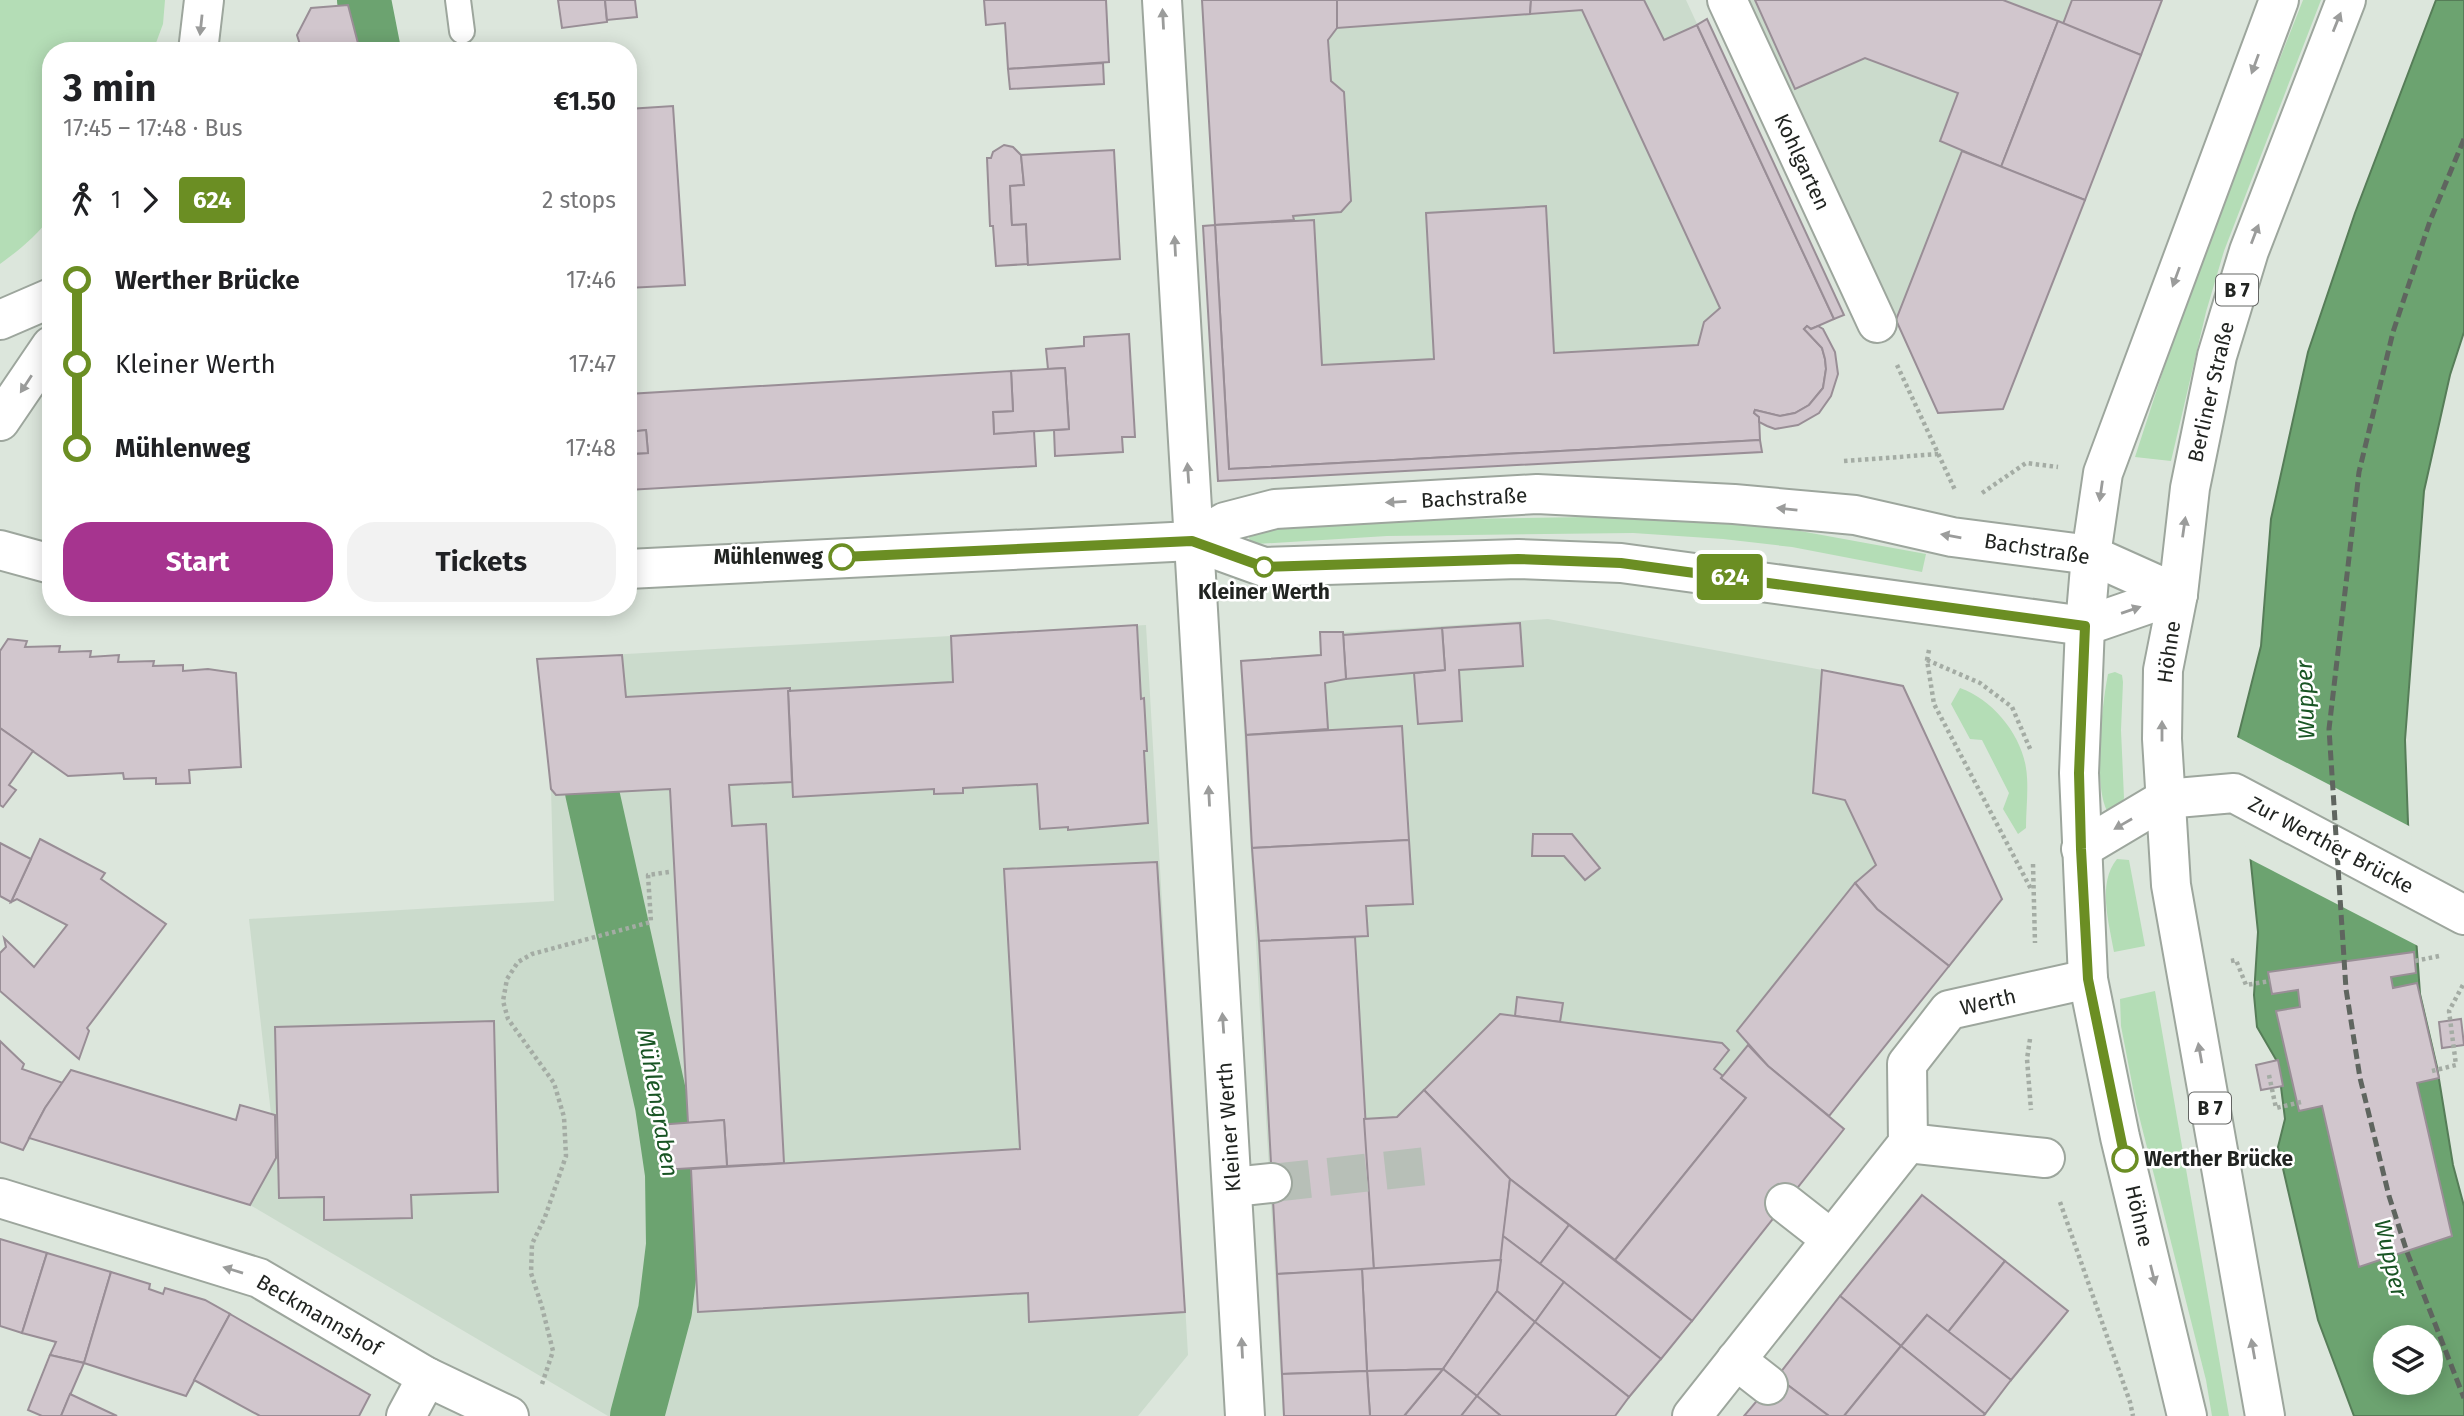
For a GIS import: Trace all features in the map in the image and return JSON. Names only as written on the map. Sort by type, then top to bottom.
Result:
[{"type":"main road","points":[[199,42],[204,0]]},
{"type":"main road","name":"Kleiner Werth","points":[[1162,0],[1245,1416]]},
{"type":"main road","name":"Kohlgarten","points":[[1727,0],[1804,188],[1877,323]]},
{"type":"main road","points":[[2091,555],[2103,473],[2279,0]]},
{"type":"main road","name":"Berliner Straße","points":[[2178,594],[2189,488],[2217,356],[2249,251],[2346,0]]},
{"type":"main road","points":[[0,320],[42,302]]},
{"type":"main road","points":[[0,421],[42,359]]},
{"type":"main road","name":"Bachstraße","points":[[1192,541],[1225,522],[1275,509],[1537,494],[1734,504],[1855,516],[1952,537],[2091,555],[2178,594]]},
{"type":"main road","name":"Bachstraße","points":[[637,569],[1192,541],[1264,567],[1518,559],[1621,563],[2085,626],[2178,594]]},
{"type":"main road","points":[[0,550],[42,562]]},
{"type":"main road","name":"Höhne","points":[[2091,555],[2079,773],[2088,979],[2120,1137],[2187,1416]]},
{"type":"main road","name":"Höhne","points":[[2178,594],[2163,670],[2162,739],[2171,885],[2265,1416]]},
{"type":"main road","name":"Zur Werther Brücke","points":[[2081,849],[2165,799],[2234,793],[2453,910]]},
{"type":"main road","name":"Werth","points":[[1909,1143],[1907,1064],[1949,1010],[2088,979]]},
{"type":"main road","points":[[1692,1416],[1909,1143],[2045,1158]]},
{"type":"main road","points":[[1233,1186],[1272,1183]]},
{"type":"main road","name":"Beckmannshof","points":[[0,1198],[259,1278],[428,1377],[509,1416]]},
{"type":"main road","points":[[1785,1203],[1831,1239]]},
{"type":"main road","points":[[1736,1360],[1769,1385]]},
{"type":"main road","points":[[407,1416],[428,1377]]},
{"type":"lane","points":[[458,0],[462,31]]},
{"type":"path","points":[[1877,323],[1958,498]]},
{"type":"path","points":[[1843,461],[1939,454]]},
{"type":"path","points":[[1972,495],[1985,492],[2025,463],[2103,473]]},
{"type":"path","points":[[2033,757],[2012,707],[1980,683],[1927,660],[1934,704],[2033,892],[2033,852]]},
{"type":"path","points":[[540,1390],[552,1351],[531,1273],[531,1244],[545,1217],[566,1156],[564,1117],[554,1083],[508,1019],[503,1001],[507,979],[518,962],[533,954],[650,922],[648,874],[669,873]]},
{"type":"path","points":[[2415,961],[2448,954]]},
{"type":"path","points":[[2243,981],[2246,985],[2270,981]]},
{"type":"path","points":[[2432,1071],[2456,1065],[2449,1011],[2464,983]]},
{"type":"path","points":[[2269,1075],[2276,1108],[2301,1102]]},
{"type":"shaded area","points":[[0,0],[165,0],[163,24],[156,42],[42,42],[42,227],[0,264]]},
{"type":"shaded area","points":[[1202,0],[1686,0],[1834,319],[1811,329],[1759,417],[1760,440],[1229,457]]},
{"type":"shaded area","points":[[1749,0],[2160,0],[2003,409],[1938,413]]},
{"type":"shaded area","points":[[2303,0],[2321,0],[2224,251],[2206,312],[2171,461],[2135,457],[2192,282]]},
{"type":"shaded area","points":[[1649,516],[1742,523],[1926,554],[1922,572],[1792,547],[1633,533],[1387,536],[1256,544],[1251,543],[1247,532],[1250,528],[1389,520]]},
{"type":"shaded area","points":[[1548,619],[1903,685],[2002,898],[1829,1116],[1844,1129],[1615,1416],[1283,1416],[1240,661],[1321,654],[1320,634]]},
{"type":"shaded area","points":[[1146,625],[1188,1355],[1138,1416],[608,1416],[250,1205],[276,1158],[249,919],[554,901],[551,789],[537,659]]},
{"type":"shaded area","points":[[2115,672],[2122,675],[2123,682],[2121,730],[2124,798],[2118,808],[2107,811],[2100,782],[2100,744],[2108,674]]},
{"type":"shaded area","points":[[1960,688],[1994,709],[2011,731],[2023,755],[2027,790],[2026,828],[2018,834],[2003,809],[2009,793],[1982,740],[1970,739],[1951,704]]},
{"type":"shaded area","points":[[2117,859],[2129,860],[2145,946],[2114,952],[2107,916],[2106,891],[2107,879]]},
{"type":"shaded area","points":[[2155,991],[2229,1416],[2212,1416],[2206,1380],[2136,1104],[2121,1026],[2120,999]]},
{"type":"water","name":"Wupper","points":[[2436,0],[2464,0],[2464,332],[2450,375],[2424,491],[2405,740],[2420,994],[2437,1067],[2453,1165],[2464,1206],[2464,1416],[2354,1416],[2318,1320],[2278,1147],[2285,1119],[2278,1063],[2257,1027],[2254,995],[2258,932],[2238,737],[2261,646],[2271,519],[2308,352],[2355,213]]},
{"type":"pier","points":[[2235,736],[2411,827],[2420,947],[2246,857]]},
{"type":"building","points":[[558,0],[605,0],[607,22],[562,28]]},
{"type":"building","points":[[605,0],[635,0],[637,17],[607,20]]},
{"type":"building","points":[[984,0],[1106,0],[1109,62],[1008,69],[1005,23],[986,25]]},
{"type":"building","points":[[1202,0],[1337,0],[1337,28],[1328,40],[1331,81],[1344,92],[1351,201],[1341,212],[1293,216],[1294,220],[1215,225]]},
{"type":"building","points":[[1337,0],[1531,0],[1530,14],[1337,28]]},
{"type":"building","points":[[1531,0],[1644,0],[1664,40],[1697,25],[1834,319],[1811,329],[1807,326],[1804,329],[1822,348],[1826,369],[1823,388],[1809,405],[1795,413],[1780,416],[1755,410],[1754,413],[1759,417],[1760,440],[1229,469],[1215,225],[1314,220],[1322,365],[1434,359],[1426,213],[1546,206],[1554,353],[1698,345],[1704,322],[1720,308],[1582,10],[1530,14]]},
{"type":"building","points":[[1755,0],[2003,0],[2058,21],[2001,167],[1940,141],[1958,93],[1865,58],[1795,89]]},
{"type":"building","points":[[2072,0],[2162,0],[2141,55],[2063,24]]},
{"type":"building","points":[[348,5],[358,42],[299,42],[297,35],[311,8]]},
{"type":"building","points":[[1707,19],[1844,315],[1834,319],[1697,25]]},
{"type":"building","points":[[2058,21],[2141,55],[2085,200],[2001,167]]},
{"type":"building","points":[[1103,63],[1104,84],[1010,89],[1008,69]]},
{"type":"building","points":[[673,106],[685,285],[637,288],[637,108]]},
{"type":"building","points":[[1004,145],[1013,147],[1021,155],[1024,185],[1010,186],[1012,225],[1026,224],[1028,264],[996,266],[993,226],[990,226],[987,158],[991,158],[993,152]]},
{"type":"building","points":[[1114,150],[1120,259],[1028,265],[1026,224],[1012,225],[1010,186],[1024,185],[1021,155]]},
{"type":"building","points":[[1962,151],[2085,200],[2003,409],[1938,413],[1896,320]]},
{"type":"building","points":[[1215,225],[1229,469],[1760,440],[1762,452],[1218,481],[1203,226]]},
{"type":"building","points":[[1807,326],[1811,329],[1818,326],[1823,329],[1835,352],[1838,374],[1831,396],[1819,413],[1798,425],[1775,429],[1759,422],[1755,410],[1780,416],[1795,413],[1809,405],[1823,388],[1825,359],[1822,348],[1804,329]]},
{"type":"building","points":[[1129,334],[1135,437],[1122,437],[1123,452],[1055,456],[1054,430],[1069,429],[1065,368],[1048,369],[1046,349],[1084,346],[1084,337]]},
{"type":"building","points":[[1065,368],[1069,429],[994,434],[993,412],[1013,411],[1011,371]]},
{"type":"building","points":[[1011,371],[1013,411],[993,412],[994,434],[1034,431],[1036,466],[637,489],[637,454],[648,453],[646,430],[637,431],[637,393]]},
{"type":"building","points":[[646,430],[648,453],[637,454],[637,431]]},
{"type":"building","points":[[1520,623],[1523,666],[1459,670],[1462,721],[1418,724],[1414,673],[1445,670],[1442,628]]},
{"type":"building","points":[[1137,625],[1147,751],[1144,751],[1148,823],[1068,830],[1068,827],[1040,829],[1037,784],[963,788],[963,793],[934,794],[934,789],[793,797],[788,691],[953,682],[951,636]]},
{"type":"building","points":[[1442,628],[1445,670],[1346,679],[1343,635]]},
{"type":"building","points":[[1320,632],[1343,632],[1346,679],[1325,683],[1328,729],[1246,735],[1241,661],[1321,655]]},
{"type":"building","points":[[8,639],[27,641],[25,647],[60,646],[59,652],[91,651],[90,657],[119,655],[118,662],[154,661],[153,666],[183,665],[183,671],[208,669],[236,673],[241,767],[189,770],[190,783],[156,784],[156,778],[124,779],[123,773],[68,776],[0,728],[0,651]]},
{"type":"building","points":[[622,655],[626,697],[790,688],[792,782],[729,785],[732,826],[766,824],[784,1163],[727,1166],[724,1120],[688,1123],[670,789],[556,795],[551,789],[537,659]]},
{"type":"building","points":[[1822,670],[1903,686],[2002,899],[1949,966],[1877,909],[1855,883],[1876,865],[1845,800],[1813,793]]},
{"type":"building","points":[[1402,726],[1409,840],[1252,848],[1246,735]]},
{"type":"building","points":[[0,728],[33,751],[9,785],[16,790],[3,807],[0,805]]},
{"type":"building","points":[[1533,834],[1572,834],[1600,868],[1585,880],[1564,856],[1532,856]]},
{"type":"building","points":[[40,839],[105,873],[101,879],[166,924],[87,1028],[89,1031],[79,1059],[0,991],[0,953],[6,947],[4,938],[34,967],[67,925],[17,899],[11,902]]},
{"type":"building","points":[[1409,840],[1413,904],[1366,906],[1368,936],[1259,941],[1252,848]]},
{"type":"building","points":[[0,843],[31,859],[11,902],[0,896]]},
{"type":"building","points":[[1157,862],[1185,1312],[1029,1322],[1028,1293],[698,1312],[691,1169],[1020,1149],[1004,869]]},
{"type":"building","points":[[1855,883],[1877,909],[1949,966],[1829,1116],[1768,1066],[1737,1031]]},
{"type":"building","points":[[1355,937],[1374,1269],[1277,1274],[1259,941]]},
{"type":"building","name":"Werther Brücke","points":[[2414,952],[2416,973],[2391,977],[2393,988],[2417,983],[2439,1078],[2417,1083],[2452,1236],[2359,1267],[2322,1106],[2299,1111],[2276,1011],[2300,1007],[2298,990],[2272,994],[2268,972]]},
{"type":"building","points":[[1517,997],[1563,1003],[1560,1022],[1515,1016]]},
{"type":"building","points":[[1500,1014],[1722,1043],[1729,1050],[1714,1069],[1746,1098],[1615,1260],[1510,1179],[1424,1090]]},
{"type":"building","points":[[2461,1019],[2464,1045],[2442,1048],[2439,1022]]},
{"type":"building","points":[[494,1021],[498,1192],[411,1195],[412,1218],[324,1220],[324,1197],[279,1198],[275,1027]]},
{"type":"building","points":[[0,1041],[24,1064],[22,1069],[63,1083],[45,1108],[23,1150],[0,1142]]},
{"type":"building","points":[[1748,1045],[1768,1066],[1844,1129],[1692,1321],[1615,1260],[1746,1098],[1721,1078]]},
{"type":"building","points":[[2278,1060],[2283,1086],[2261,1090],[2256,1065]]},
{"type":"building","points":[[71,1070],[236,1120],[240,1105],[275,1115],[276,1158],[250,1205],[29,1138],[45,1108]]},
{"type":"building","points":[[1424,1090],[1510,1179],[1501,1260],[1374,1269],[1364,1119],[1397,1117]]},
{"type":"building","points":[[724,1120],[727,1166],[661,1170],[657,1125]]},
{"type":"building","points":[[1510,1179],[1569,1225],[1540,1264],[1503,1236]]},
{"type":"building","points":[[1922,1195],[2005,1261],[1948,1332],[1927,1315],[1901,1346],[1840,1296]]},
{"type":"building","points":[[1569,1225],[1692,1321],[1661,1359],[1540,1264]]},
{"type":"building","points":[[1503,1236],[1564,1282],[1535,1322],[1497,1291]]},
{"type":"building","points":[[0,1239],[47,1253],[22,1333],[0,1326]]},
{"type":"building","points":[[47,1253],[111,1272],[84,1363],[50,1355],[56,1342],[22,1333]]},
{"type":"building","points":[[1501,1260],[1497,1291],[1443,1369],[1367,1371],[1362,1269]]},
{"type":"building","points":[[2005,1261],[2068,1311],[2011,1380],[1948,1332]]},
{"type":"building","points":[[1362,1269],[1367,1371],[1282,1374],[1277,1274]]},
{"type":"building","points":[[111,1272],[150,1284],[149,1289],[163,1294],[165,1288],[205,1300],[230,1314],[186,1396],[84,1363]]},
{"type":"building","points":[[1564,1282],[1661,1359],[1629,1397],[1535,1322]]},
{"type":"building","points":[[1497,1291],[1535,1322],[1477,1396],[1443,1369]]},
{"type":"building","points":[[1840,1296],[1901,1346],[1844,1416],[1829,1416],[1777,1377]]},
{"type":"building","points":[[230,1314],[370,1395],[359,1416],[260,1416],[194,1380]]},
{"type":"building","points":[[1927,1315],[2011,1380],[1985,1414],[1901,1346]]},
{"type":"building","points":[[1535,1322],[1629,1397],[1615,1416],[1501,1416],[1477,1396]]},
{"type":"building","points":[[1901,1346],[1985,1414],[1844,1416]]},
{"type":"building","points":[[50,1355],[84,1363],[61,1416],[42,1416],[28,1410]]},
{"type":"building","points":[[1443,1369],[1477,1396],[1461,1416],[1404,1416]]},
{"type":"building","points":[[1443,1369],[1404,1416],[1370,1416],[1367,1371]]},
{"type":"building","points":[[1367,1371],[1370,1416],[1284,1416],[1282,1374]]},
{"type":"building","points":[[1777,1377],[1829,1416],[1744,1416]]},
{"type":"building","points":[[70,1394],[117,1416],[61,1416]]},
{"type":"building","points":[[1477,1396],[1501,1416],[1461,1416]]},
{"type":"waterway","name":"Mühlengraben","points":[[364,0],[372,42]]},
{"type":"waterway","name":"Mühlengraben","points":[[592,792],[662,1106],[672,1174],[673,1245],[665,1311],[637,1416]]},
{"type":"tunnel","points":[[1272,1183],[1436,1165]]},
{"type":"railway","points":[[2464,139],[2430,221],[2393,332],[2359,472],[2329,729],[2346,989],[2360,1078],[2389,1196],[2407,1252],[2464,1398]]},
{"type":"bus line","name":"624","points":[[842,557],[1192,541],[1264,567],[1518,559],[1621,563],[2085,626],[2079,773],[2088,979],[2125,1159]]},
{"type":"place","name":"Mühlenweg","points":[[842,557]]},
{"type":"place","name":"Kleiner Werth","points":[[1264,567]]},
{"type":"place","name":"Werther Brücke","points":[[2125,1159]]}]
